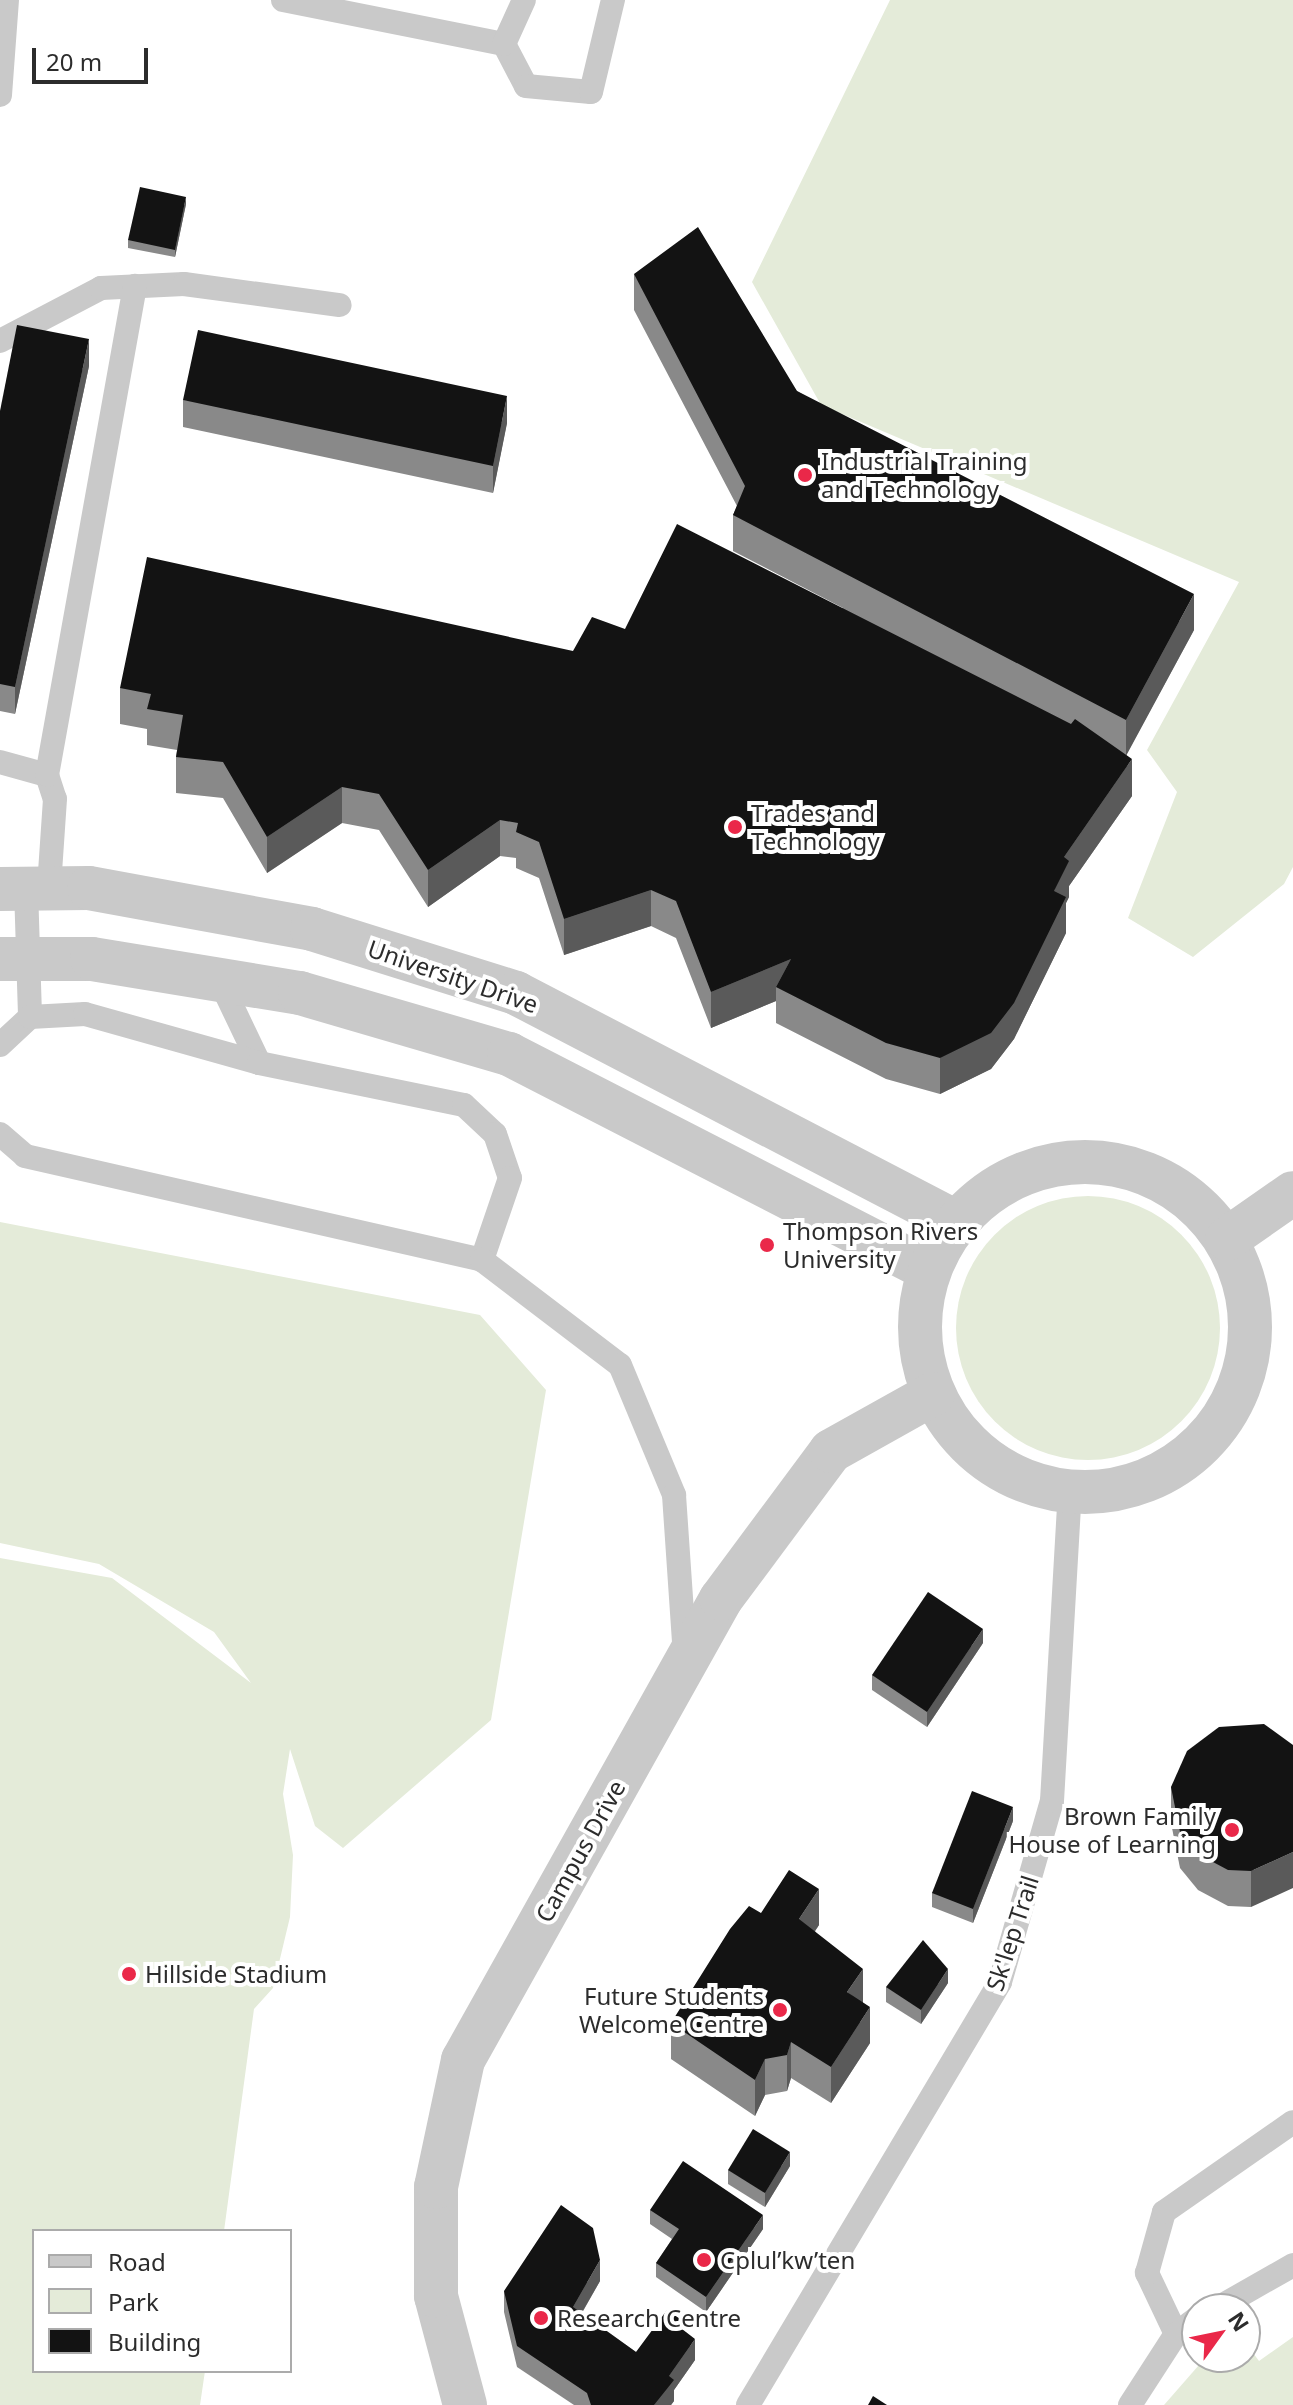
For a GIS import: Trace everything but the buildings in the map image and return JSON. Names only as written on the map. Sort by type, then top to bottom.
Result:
[{"type":"street","name":"University Drive","points":[[25,888],[89,888],[312,929],[516,993],[955,1222]]},
{"type":"street","points":[[16,959],[92,959],[300,993],[509,1054],[929,1270]]},
{"type":"street","points":[[1095,1160],[1147,1172],[1192,1199],[1227,1239],[1247,1287],[1251,1340],[1239,1391],[1212,1436],[1172,1470],[1122,1489],[1070,1492],[1027,1483],[988,1462],[933,1394],[921,1353],[929,1270],[955,1222],[995,1186],[1043,1165],[1095,1160]]},
{"type":"street","points":[[1227,1239],[1293,1193]]},
{"type":"street","name":"Campus Drive","points":[[465,2405],[436,2296],[436,2187],[463,2060],[721,1599],[831,1451],[933,1394]]},
{"type":"lane","points":[[0,95],[7,0]]},
{"type":"lane","points":[[283,0],[504,44]]},
{"type":"lane","points":[[504,44],[524,0]]},
{"type":"lane","points":[[504,44],[526,86],[591,92],[613,0]]},
{"type":"lane","points":[[0,341],[101,288],[184,284],[340,305]]},
{"type":"lane","points":[[30,1017],[16,959],[25,888],[55,799],[47,775],[135,286]]},
{"type":"lane","points":[[0,762],[47,775]]},
{"type":"lane","points":[[219,979],[259,1063]]},
{"type":"lane","points":[[0,1045],[30,1017],[85,1014],[259,1063],[464,1105],[495,1134],[510,1178],[482,1260]]},
{"type":"lane","points":[[0,1134],[25,1156],[482,1260],[620,1365],[674,1495],[685,1661]]},
{"type":"lane","name":"Sk'lep Trail","points":[[748,2405],[1000,1982],[1052,1801],[1070,1492]]},
{"type":"lane","points":[[1176,2334],[1147,2273],[1164,2212],[1293,2122]]},
{"type":"lane","points":[[1244,2293],[1293,2265]]},
{"type":"lane","points":[[1130,2405],[1181,2330]]},
{"type":"green space","points":[[890,0],[1293,0],[1293,867],[1284,884],[1193,957],[1128,918],[1177,792],[1147,750],[1239,582],[821,405],[752,282]]},
{"type":"green space","points":[[1075,1196],[1101,1196],[1126,1201],[1150,1211],[1182,1234],[1198,1254],[1210,1277],[1218,1302],[1218,1354],[1210,1379],[1198,1402],[1182,1422],[1162,1438],[1126,1455],[1101,1460],[1075,1460],[1050,1455],[1026,1445],[994,1422],[978,1402],[961,1366],[956,1341],[956,1315],[961,1290],[971,1266],[994,1234],[1014,1218],[1050,1201]]},
{"type":"green space","points":[[0,1222],[480,1315],[546,1390],[491,1720],[343,1848],[315,1826],[290,1749],[283,1794],[293,1855],[290,1917],[273,1988],[254,2009],[224,2229],[32,2229],[32,2373],[205,2373],[200,2405],[0,2405],[0,1558],[112,1578],[251,1683],[214,1632],[99,1564],[0,1543]]},
{"type":"green space","points":[[1293,2337],[1293,2405],[1164,2405],[1192,2373],[1261,2373],[1261,2360]]},
{"type":"place","name":"Industrial Training and Technology","points":[[805,475]]},
{"type":"place","name":"Trades and Technology","points":[[735,827]]},
{"type":"place","name":"Thompson Rivers University","points":[[767,1245]]},
{"type":"place","name":"Brown Family House of Learning","points":[[1232,1830]]},
{"type":"place","name":"Hillside Stadium","points":[[129,1974]]},
{"type":"place","name":"Future Students Welcome Centre","points":[[780,2010]]},
{"type":"place","name":"Cplul’kw’ten","points":[[704,2260]]},
{"type":"place","name":"Research Centre","points":[[541,2318]]}]
